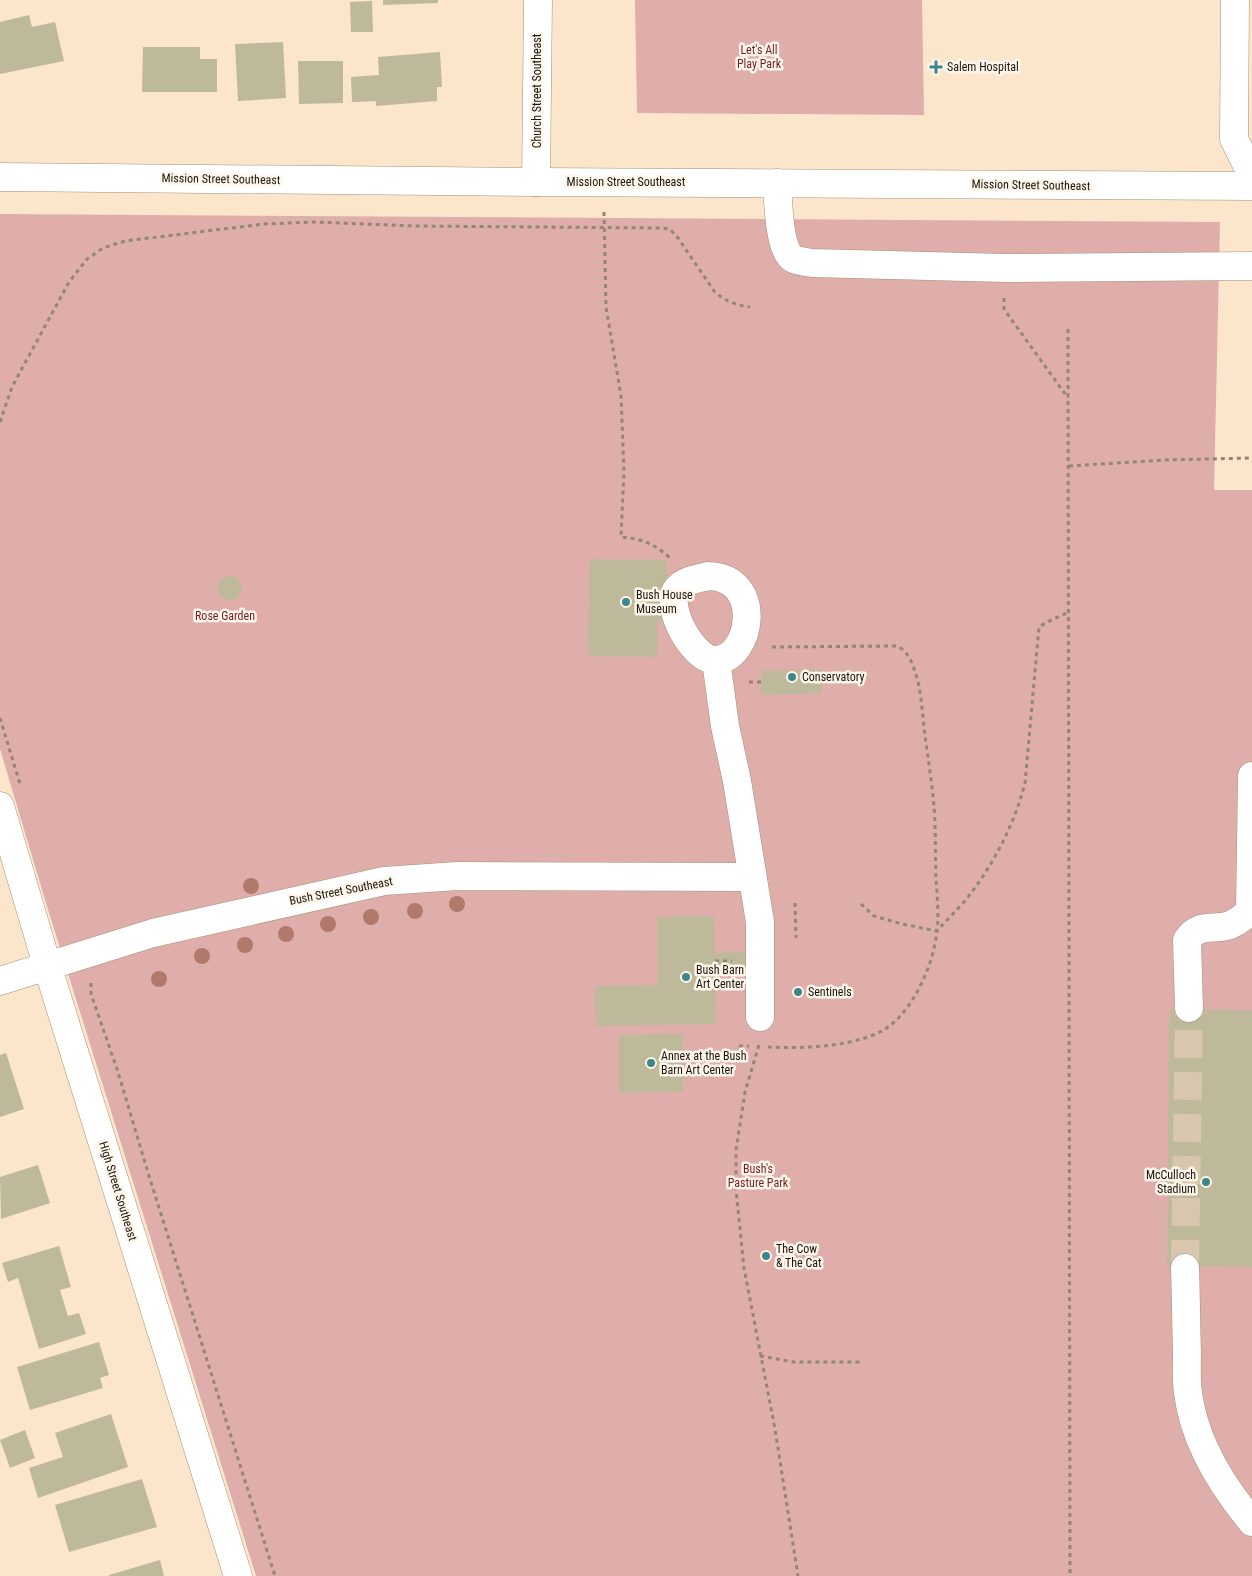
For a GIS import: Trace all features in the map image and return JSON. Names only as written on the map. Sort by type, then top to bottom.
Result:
[{"type":"main road","name":"Church Street Southeast","points":[[536,182],[538,0]]},
{"type":"main road","points":[[1235,0],[1234,139],[1252,174]]},
{"type":"main road","name":"Mission Street Southeast","points":[[0,176],[536,182],[1252,186]]},
{"type":"main road","points":[[777,182],[783,244],[789,256],[796,260],[812,263],[1005,268],[1252,266]]},
{"type":"main road","points":[[708,576],[728,580],[736,585],[741,593],[748,617],[742,643],[726,656],[716,660],[705,658],[696,651],[684,634],[674,608],[673,599],[675,591],[685,582],[708,576]]},
{"type":"main road","points":[[716,660],[724,726],[737,781],[760,922],[760,1017]]},
{"type":"main road","points":[[1189,1008],[1187,940],[1192,933],[1200,928],[1230,925],[1240,920],[1250,911],[1252,776]]},
{"type":"main road","name":"High Street Southeast","points":[[0,806],[47,965],[238,1576]]},
{"type":"main road","name":"Bush Street Southeast","points":[[0,980],[153,934],[384,881],[457,876],[752,877]]},
{"type":"main road","points":[[1185,1268],[1188,1394],[1194,1419],[1202,1442],[1213,1464],[1252,1522]]},
{"type":"path","points":[[604,210],[606,307],[622,396],[624,471],[621,537],[645,540],[660,549],[670,558],[674,577],[680,586]]},
{"type":"path","points":[[0,422],[12,387],[69,282],[87,260],[103,248],[125,241],[264,224],[315,222],[405,226],[669,229],[676,235],[714,291],[727,301],[750,307]]},
{"type":"path","points":[[1005,268],[1004,309],[1068,398]]},
{"type":"path","points":[[1068,329],[1070,1576]]},
{"type":"path","points":[[1069,466],[1163,460],[1252,458]]},
{"type":"path","points":[[937,931],[970,894],[984,874],[1020,804],[1026,775],[1039,628],[1046,622],[1069,612]]},
{"type":"path","points":[[742,643],[756,648],[902,647],[909,656],[918,680],[934,805],[937,931],[930,962],[913,1000],[894,1023],[874,1035],[843,1043],[792,1048],[759,1046]]},
{"type":"path","points":[[742,682],[761,682]]},
{"type":"path","points":[[795,903],[796,938]]},
{"type":"path","points":[[861,904],[874,916],[937,931]]},
{"type":"path","points":[[90,978],[91,994],[118,1072],[275,1576]]},
{"type":"path","points":[[760,1017],[759,1046],[745,1092],[736,1150],[737,1211],[744,1268],[775,1429],[798,1576]]},
{"type":"path","points":[[760,1356],[794,1362],[862,1362]]},
{"type":"green space","name":"Let's All Play Park","points":[[635,0],[922,0],[924,115],[637,113]]},
{"type":"green space","name":"Bush's Pasture Park","points":[[0,214],[1220,222],[1214,490],[1252,490],[1252,1576],[256,1576],[46,903],[0,749]]},
{"type":"building","points":[[383,0],[438,0],[438,3],[383,5]]},
{"type":"building","points":[[372,1],[373,32],[351,32],[350,2]]},
{"type":"building","points":[[29,15],[32,27],[55,22],[64,61],[0,74],[0,22]]},
{"type":"building","points":[[283,42],[286,98],[238,101],[235,44]]},
{"type":"building","points":[[143,47],[200,47],[200,59],[217,59],[217,92],[142,92]]},
{"type":"building","points":[[440,52],[442,87],[437,87],[437,101],[376,106],[376,101],[352,102],[351,77],[379,75],[378,57]]},
{"type":"building","points":[[298,61],[343,61],[343,103],[299,104]]},
{"type":"building","points":[[590,559],[667,560],[666,621],[657,621],[657,657],[588,656]]},
{"type":"building","points":[[230,576],[239,579],[242,588],[239,597],[230,600],[221,597],[218,588],[221,579]]},
{"type":"building","name":"Conservatory","points":[[822,670],[822,693],[761,695],[761,671]]},
{"type":"building","name":"Bush Barn Art Center","points":[[714,916],[715,953],[745,952],[745,969],[715,969],[716,1024],[596,1026],[595,986],[658,985],[657,917]]},
{"type":"building","name":"McCulloch Stadium","points":[[1169,1009],[1252,1010],[1252,1267],[1167,1266]]},
{"type":"building","name":"Annex at the Bush Barn Art Center","points":[[683,1034],[683,1092],[619,1093],[619,1035]]},
{"type":"building","points":[[6,1053],[24,1109],[0,1117],[0,1055]]},
{"type":"building","points":[[38,1165],[50,1203],[1,1219],[0,1177]]},
{"type":"building","points":[[59,1246],[71,1287],[60,1290],[68,1316],[79,1313],[86,1334],[39,1349],[18,1278],[8,1282],[2,1263]]},
{"type":"building","points":[[99,1342],[109,1375],[100,1378],[103,1388],[30,1410],[17,1367]]},
{"type":"building","points":[[111,1414],[128,1467],[38,1498],[29,1468],[63,1457],[55,1433]]},
{"type":"building","points":[[25,1430],[35,1458],[10,1468],[0,1440]]},
{"type":"building","points":[[142,1479],[157,1527],[69,1552],[55,1505]]},
{"type":"building","points":[[160,1560],[164,1576],[109,1576],[109,1575]]},
{"type":"tunnel","points":[[1185,1268],[1189,1008]]},
{"type":"place","name":"Salem Hospital","points":[[936,67]]},
{"type":"place","name":"Bush House Museum","points":[[626,602]]},
{"type":"place","name":"Conservatory","points":[[792,677]]},
{"type":"place","name":"Bush Barn Art Center","points":[[686,977]]},
{"type":"place","name":"Sentinels","points":[[798,992]]},
{"type":"place","name":"Annex at the Bush Barn Art Center","points":[[651,1063]]},
{"type":"place","name":"McCulloch Stadium","points":[[1206,1182]]},
{"type":"place","name":"The Cow & The Cat","points":[[766,1256]]},
{"type":"park label","name":"Rose Garden","points":[[225,616]]}]
